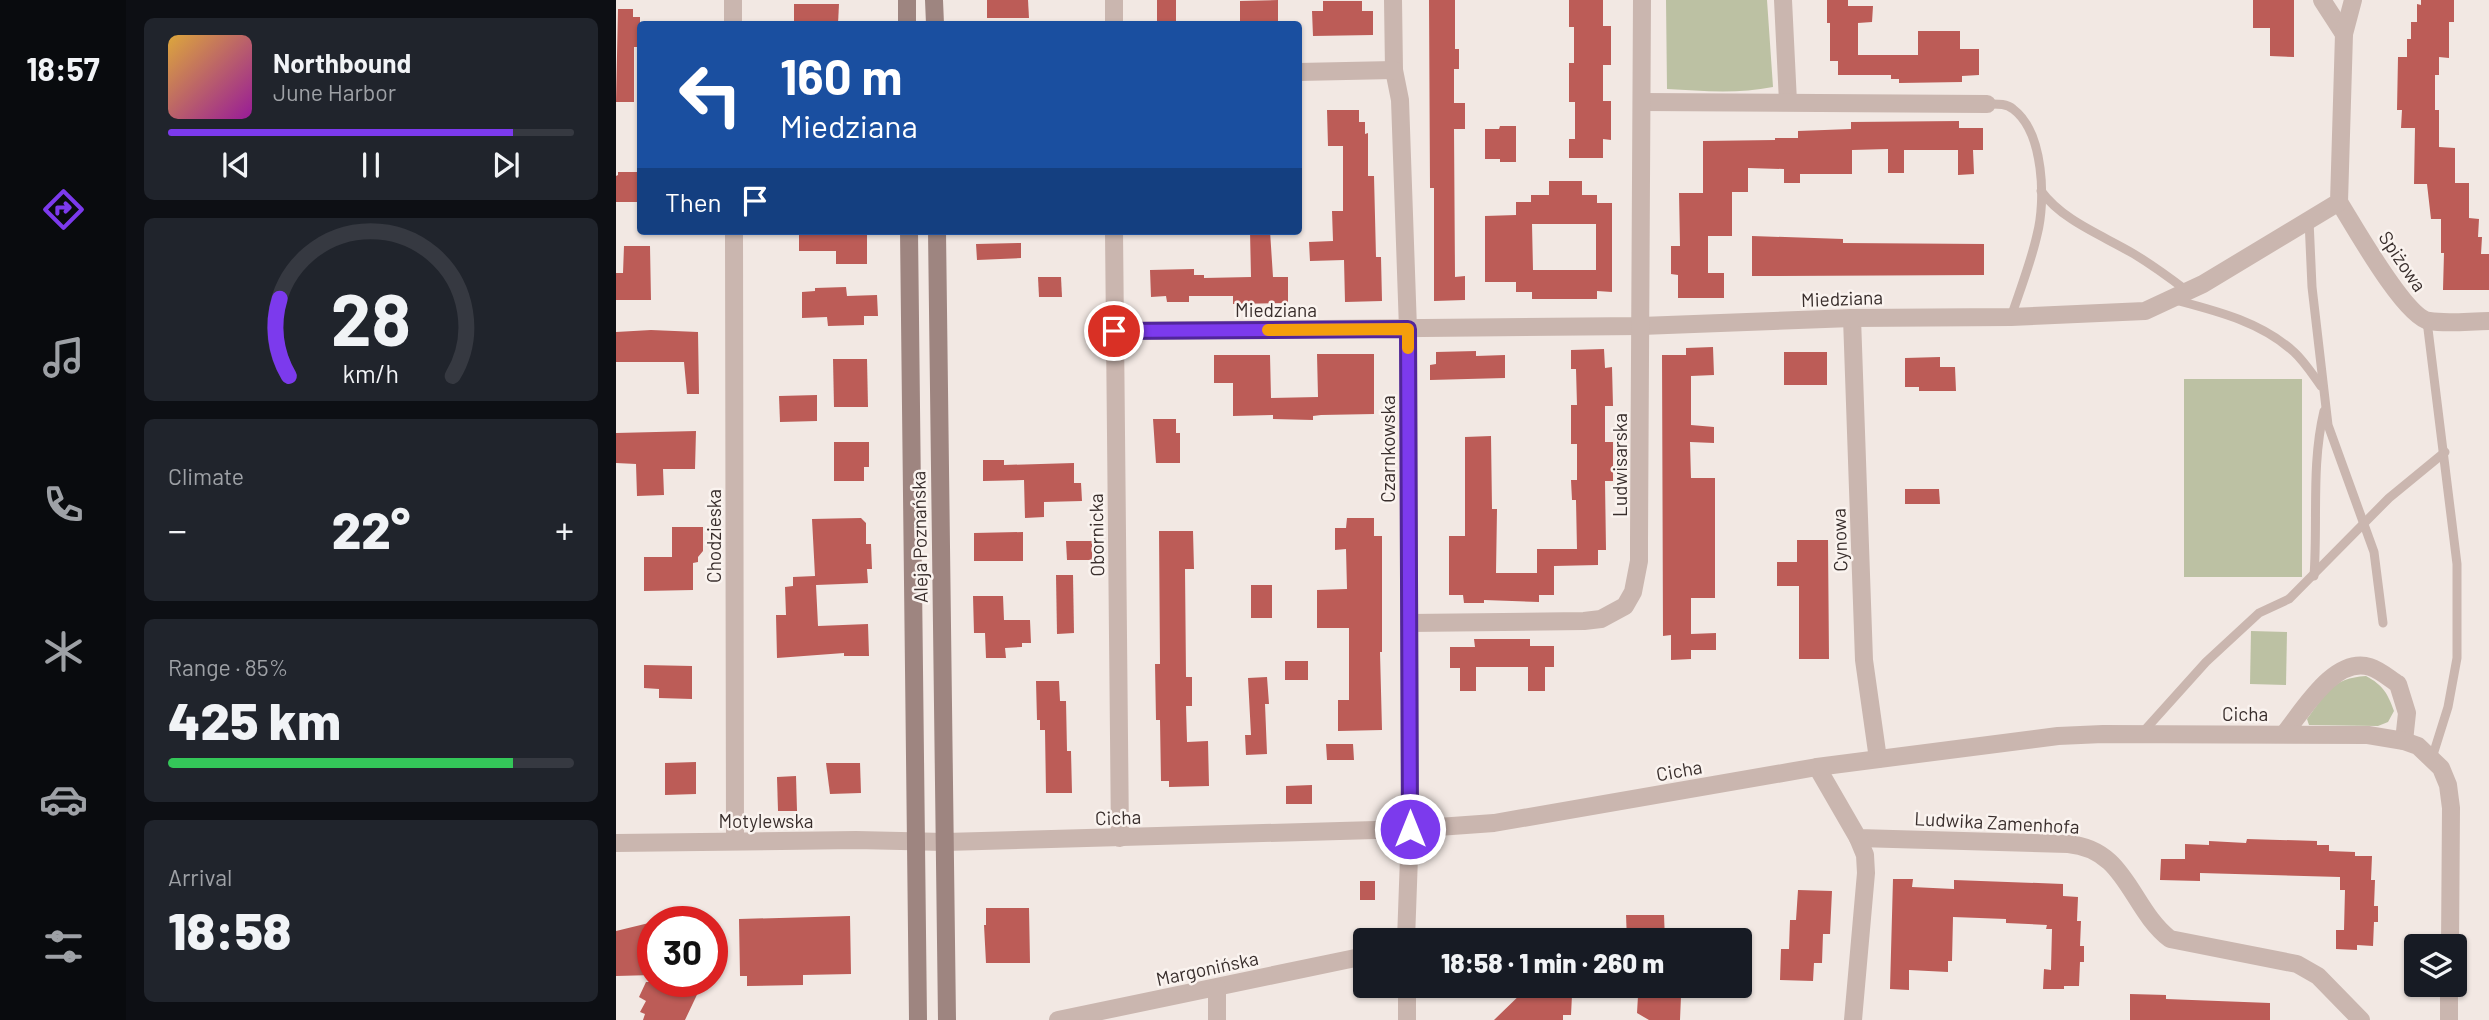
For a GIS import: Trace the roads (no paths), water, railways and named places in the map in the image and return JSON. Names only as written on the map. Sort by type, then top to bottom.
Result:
[{"type":"main road","points":[[906,0],[907,21]]},
{"type":"main road","points":[[934,0],[934,21]]},
{"type":"main road","name":"Aleja Poznańska","points":[[909,235],[918,1020]]},
{"type":"main road","name":"Aleja Poznańska","points":[[937,235],[947,1020]]},
{"type":"street","points":[[733,0],[733,21]]},
{"type":"street","points":[[1114,0],[1114,21]]},
{"type":"street","name":"Czarnkowska","points":[[1393,0],[1394,70],[1400,100],[1408,329],[1410,829],[1406,928]]},
{"type":"street","name":"Ludwisarska","points":[[1409,623],[1584,621],[1612,614],[1625,606],[1633,592],[1639,561],[1642,0]]},
{"type":"street","points":[[1783,0],[1788,102]]},
{"type":"street","points":[[2322,0],[2344,34]]},
{"type":"street","points":[[2339,202],[2344,34],[2353,0]]},
{"type":"street","points":[[1302,72],[1394,70]]},
{"type":"street","points":[[1642,102],[1987,104]]},
{"type":"street","name":"Miedziana","points":[[1114,331],[1641,326],[2144,311],[2189,292],[2339,202]]},
{"type":"street","name":"Spiżowa","points":[[2339,202],[2373,257],[2413,313],[2427,321]]},
{"type":"street","name":"Chodzieska","points":[[734,235],[735,841]]},
{"type":"street","name":"Obornicka","points":[[1114,235],[1120,838]]},
{"type":"street","name":"Cynowa","points":[[1852,318],[1864,660],[1878,759]]},
{"type":"street","points":[[2427,321],[2489,321]]},
{"type":"street","points":[[2284,734],[2322,685],[2343,668],[2369,666],[2398,684],[2407,713],[2411,743],[2441,768],[2448,785],[2451,808],[2450,934]]},
{"type":"street","name":"Cicha","points":[[945,842],[1410,829],[1494,823],[1817,767],[2058,736],[2368,735],[2411,743]]},
{"type":"street","points":[[1817,767],[1865,855],[1866,873],[1853,1020]]},
{"type":"street","name":"Ludwika Zamenhofa","points":[[1858,838],[2068,844],[2093,849],[2107,858],[2161,931],[2170,939],[2297,964],[2318,976],[2361,1020]]},
{"type":"street","points":[[916,841],[945,842]]},
{"type":"street","name":"Motylewska","points":[[616,843],[916,841]]},
{"type":"street","name":"Margonińska","points":[[1058,1020],[1353,959]]},
{"type":"street","points":[[1217,988],[1217,1020]]},
{"type":"street","points":[[2449,997],[2449,1020]]},
{"type":"street","points":[[1407,998],[1407,1020]]},
{"type":"lane","points":[[1987,104],[2005,104],[2013,108],[2031,131],[2039,161],[2041,213],[2038,234],[2011,317]]},
{"type":"lane","points":[[2040,190],[2051,205],[2066,216],[2136,255],[2189,292]]},
{"type":"lane","points":[[2309,220],[2312,287],[2328,425],[2374,552],[2383,623]]},
{"type":"lane","points":[[2172,300],[2219,312],[2256,326],[2294,352],[2322,387]]},
{"type":"lane","points":[[2427,321],[2457,564],[2457,658],[2448,707],[2432,758]]},
{"type":"lane","points":[[2314,576],[2316,465],[2325,406]]},
{"type":"lane","points":[[2141,734],[2206,662],[2251,620],[2259,613],[2289,600],[2389,498],[2445,452]]}]
